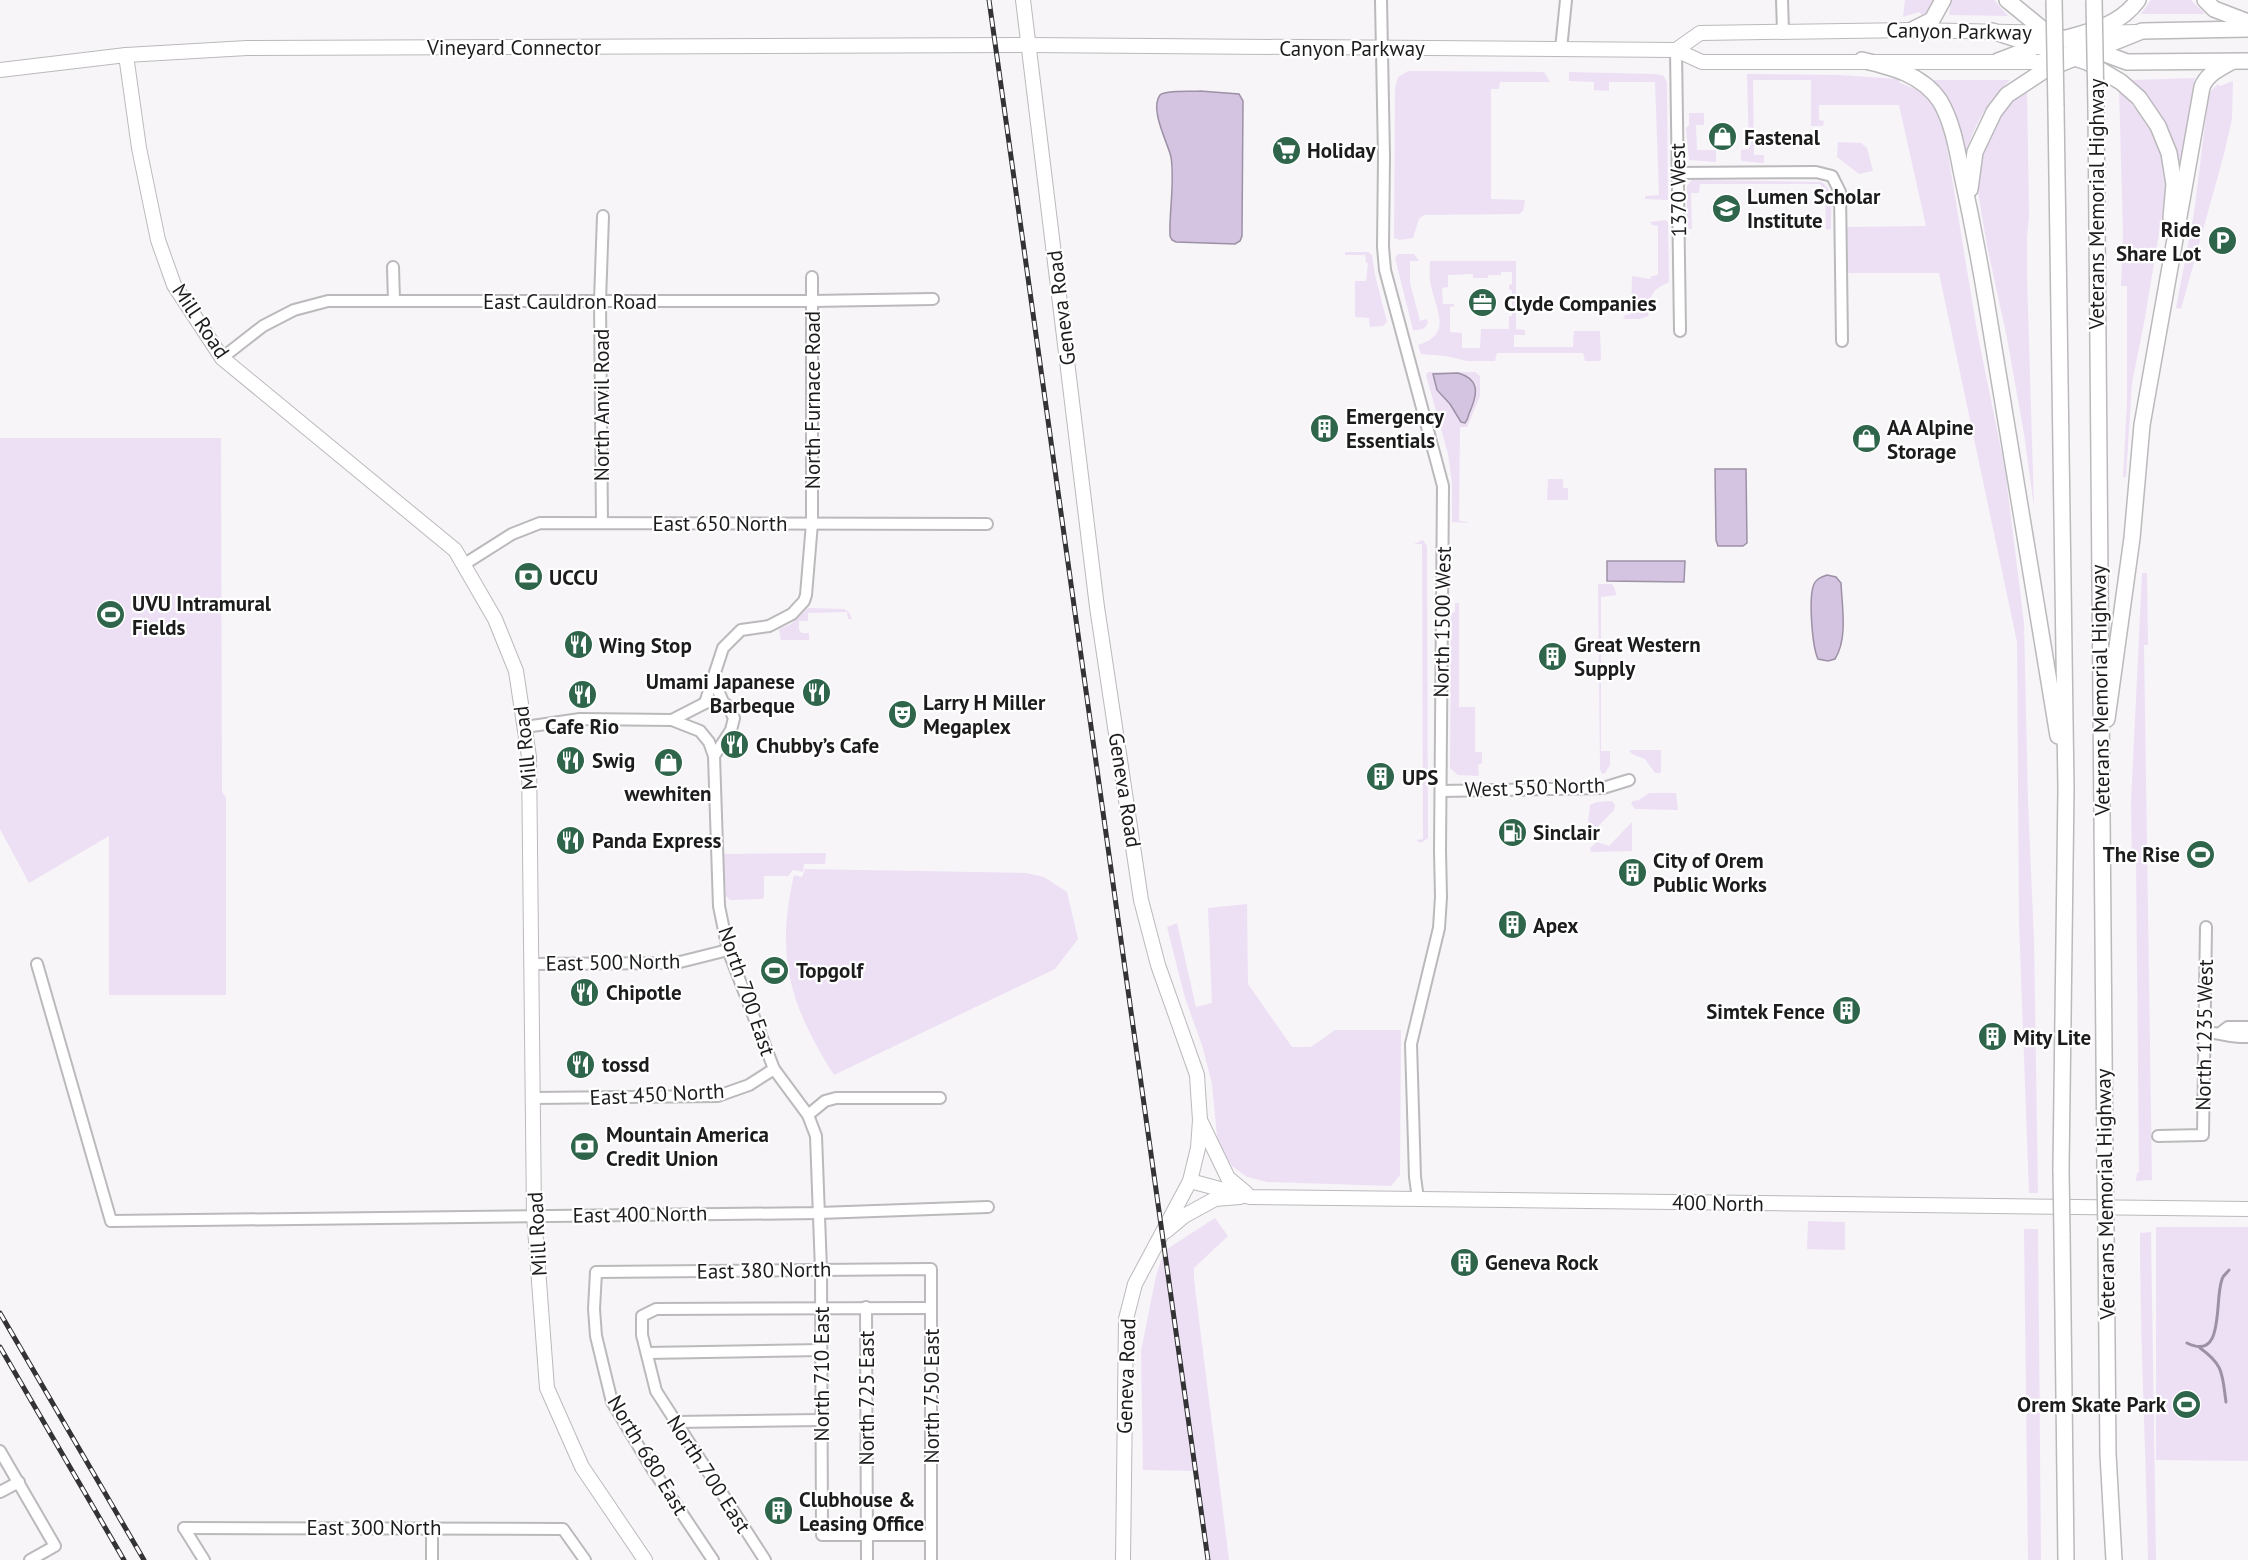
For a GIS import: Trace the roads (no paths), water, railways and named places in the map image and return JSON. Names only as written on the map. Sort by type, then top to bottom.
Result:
[{"type":"highway","points":[[1912,30],[1932,20],[1943,0]]},
{"type":"highway","points":[[2007,0],[2047,33],[2064,39],[2080,58],[2121,82],[2139,99],[2158,126],[2169,153],[2174,184],[2163,308]]},
{"type":"highway","name":"Veterans Memorial Highway","points":[[2054,0],[2066,789],[2061,1169],[2066,1560]]},
{"type":"highway","name":"Veterans Memorial Highway","points":[[2094,0],[2108,1454],[2114,1560]]},
{"type":"highway","points":[[1998,61],[2120,20],[2138,0]]},
{"type":"highway","points":[[2205,0],[2214,9],[2248,22]]},
{"type":"highway","name":"Canyon Parkway","points":[[2142,32],[2248,28]]},
{"type":"highway","points":[[1992,32],[2080,58],[2127,62],[2248,62]]},
{"type":"highway","points":[[1976,243],[1970,189],[1971,172],[1975,153],[1987,124],[2007,95],[2045,70],[2142,32]]},
{"type":"highway","points":[[1862,60],[1896,68],[1918,79],[1940,101],[1954,136],[1976,243],[2022,511],[2066,789]]},
{"type":"highway","points":[[2100,772],[2132,538],[2142,425],[2202,87],[2205,80],[2231,62]]},
{"type":"main road","name":"Geneva Road","points":[[1023,0],[1098,607],[1142,900],[1158,965],[1197,1075],[1200,1120],[1198,1148],[1190,1181],[1135,1284],[1126,1319],[1123,1560]]},
{"type":"main road","name":"Canyon Parkway","points":[[1676,50],[1700,33],[1783,30],[2142,32]]},
{"type":"main road","name":"Canyon Parkway","points":[[1029,45],[1676,50],[1702,62],[1998,61],[2080,58]]},
{"type":"main road","name":"Vineyard Connector","points":[[0,70],[126,55],[259,48],[1029,45]]},
{"type":"main road","name":"Mill Road","points":[[126,55],[139,148],[158,240],[174,285],[222,358],[455,550],[495,619],[516,671],[529,757],[534,1215],[548,1388],[582,1467],[645,1560]]},
{"type":"main road","points":[[1200,1120],[1228,1178],[1250,1197]]},
{"type":"main road","name":"400 North","points":[[1190,1181],[1250,1197],[2248,1209]]},
{"type":"main road","points":[[1162,1234],[1184,1216],[1215,1199],[1250,1197]]},
{"type":"street","name":"North 1500 West","points":[[1381,0],[1385,270],[1443,486],[1441,897],[1439,928],[1411,1044],[1414,1177],[1418,1199]]},
{"type":"street","points":[[1562,49],[1566,0]]},
{"type":"street","points":[[1782,0],[1783,30]]},
{"type":"street","name":"1370 West","points":[[1676,50],[1680,331]]},
{"type":"street","points":[[1678,173],[1816,172],[1832,176],[1840,192],[1842,341]]},
{"type":"street","name":"North Anvil Road","points":[[602,523],[600,301],[603,216]]},
{"type":"street","points":[[393,267],[394,301]]},
{"type":"street","name":"North Furnace Road","points":[[812,278],[812,523]]},
{"type":"street","name":"East Cauldron Road","points":[[222,358],[263,326],[294,310],[328,301],[933,299]]},
{"type":"street","name":"East 650 North","points":[[463,565],[512,534],[540,523],[987,524]]},
{"type":"street","points":[[714,756],[696,720],[710,684],[714,681],[723,648],[741,630],[777,623],[792,614],[804,601],[809,582],[812,523]]},
{"type":"street","points":[[714,681],[723,702]]},
{"type":"street","points":[[672,720],[717,700],[728,706],[734,718],[730,730],[714,756]]},
{"type":"street","points":[[525,727],[580,719],[672,720],[715,738],[721,737],[730,730]]},
{"type":"street","name":"North 700 East","points":[[714,756],[719,906],[728,950],[774,1069],[808,1115],[816,1136],[819,1213]]},
{"type":"street","name":"West 550 North","points":[[1440,791],[1603,788],[1629,780]]},
{"type":"street","name":"North 1235 West","points":[[2158,1136],[2203,1135],[2206,927]]},
{"type":"street","name":"East 500 North","points":[[532,964],[676,963],[728,950]]},
{"type":"street","name":"East 400 North","points":[[37,964],[111,1221],[819,1213],[988,1207]]},
{"type":"street","points":[[2220,1033],[2228,1027],[2248,1027]]},
{"type":"street","points":[[2205,1032],[2220,1033],[2228,1038],[2248,1037]]},
{"type":"street","name":"East 450 North","points":[[534,1098],[718,1096],[748,1085],[774,1069]]},
{"type":"street","points":[[808,1115],[825,1101],[836,1098],[940,1098]]},
{"type":"street","name":"North 710 East","points":[[819,1213],[822,1535],[867,1535]]},
{"type":"street","name":"East 380 North","points":[[596,1272],[931,1269]]},
{"type":"street","name":"North 750 East","points":[[931,1269],[931,1560]]},
{"type":"street","name":"North 680 East","points":[[596,1272],[594,1309],[596,1336],[612,1402],[651,1467],[713,1560]]},
{"type":"street","points":[[821,1307],[931,1308]]},
{"type":"street","name":"North 700 East","points":[[765,1560],[656,1391],[642,1335],[642,1316],[656,1309],[821,1307]]},
{"type":"street","name":"North 725 East","points":[[866,1307],[867,1560]]},
{"type":"street","points":[[647,1353],[821,1350]]},
{"type":"street","points":[[675,1422],[821,1420]]},
{"type":"street","points":[[0,1451],[55,1546],[30,1560]]},
{"type":"street","points":[[0,1492],[18,1482]]},
{"type":"street","points":[[432,1527],[432,1560]]},
{"type":"street","name":"East 300 North","points":[[204,1560],[184,1528],[563,1529],[585,1560]]},
{"type":"street","points":[[867,1535],[931,1535]]},
{"type":"waterway","points":[[2187,1343],[2200,1347],[2208,1344],[2213,1336],[2220,1286],[2229,1270]]},
{"type":"waterway","points":[[2200,1348],[2218,1365],[2224,1384],[2226,1402]]},
{"type":"railway","points":[[989,0],[1208,1560]]},
{"type":"railway","points":[[0,1313],[144,1560]]},
{"type":"railway","points":[[0,1347],[124,1560]]},
{"type":"place","name":"Fastenal","points":[[1723,137]]},
{"type":"place","name":"Holiday","points":[[1286,150]]},
{"type":"place","name":"Lumen Scholar Institute","points":[[1726,208]]},
{"type":"place","name":"Ride Share Lot","points":[[2222,241]]},
{"type":"place","name":"Clyde Companies","points":[[1483,303]]},
{"type":"place","name":"Emergency Essentials","points":[[1325,428]]},
{"type":"place","name":"AA Alpine Storage","points":[[1866,439]]},
{"type":"place","name":"UCCU","points":[[528,577]]},
{"type":"place","name":"UVU Intramural Fields","points":[[111,615]]},
{"type":"place","name":"Wing Stop","points":[[578,645]]},
{"type":"place","name":"Great Western Supply","points":[[1553,656]]},
{"type":"place","name":"Umami Japanese Barbeque","points":[[816,693]]},
{"type":"place","name":"Cafe Rio","points":[[582,695]]},
{"type":"place","name":"Larry H Miller Megaplex","points":[[902,714]]},
{"type":"place","name":"Chubby’s Cafe","points":[[735,745]]},
{"type":"place","name":"Swig","points":[[571,760]]},
{"type":"place","name":"wewhiten","points":[[668,762]]},
{"type":"place","name":"UPS","points":[[1381,777]]},
{"type":"place","name":"Sinclair","points":[[1512,832]]},
{"type":"place","name":"Panda Express","points":[[571,840]]},
{"type":"place","name":"The Rise","points":[[2201,854]]},
{"type":"place","name":"City of Orem Public Works","points":[[1632,872]]},
{"type":"place","name":"Apex","points":[[1512,925]]},
{"type":"place","name":"Topgolf","points":[[775,970]]},
{"type":"place","name":"Chipotle","points":[[585,992]]},
{"type":"place","name":"Simtek Fence","points":[[1846,1011]]},
{"type":"place","name":"Mity Lite","points":[[1992,1037]]},
{"type":"place","name":"tossd","points":[[581,1064]]},
{"type":"place","name":"Mountain America Credit Union","points":[[585,1146]]},
{"type":"place","name":"Geneva Rock","points":[[1464,1262]]},
{"type":"place","name":"Orem Skate Park","points":[[2187,1404]]},
{"type":"place","name":"Clubhouse & Leasing Office","points":[[778,1511]]}]
